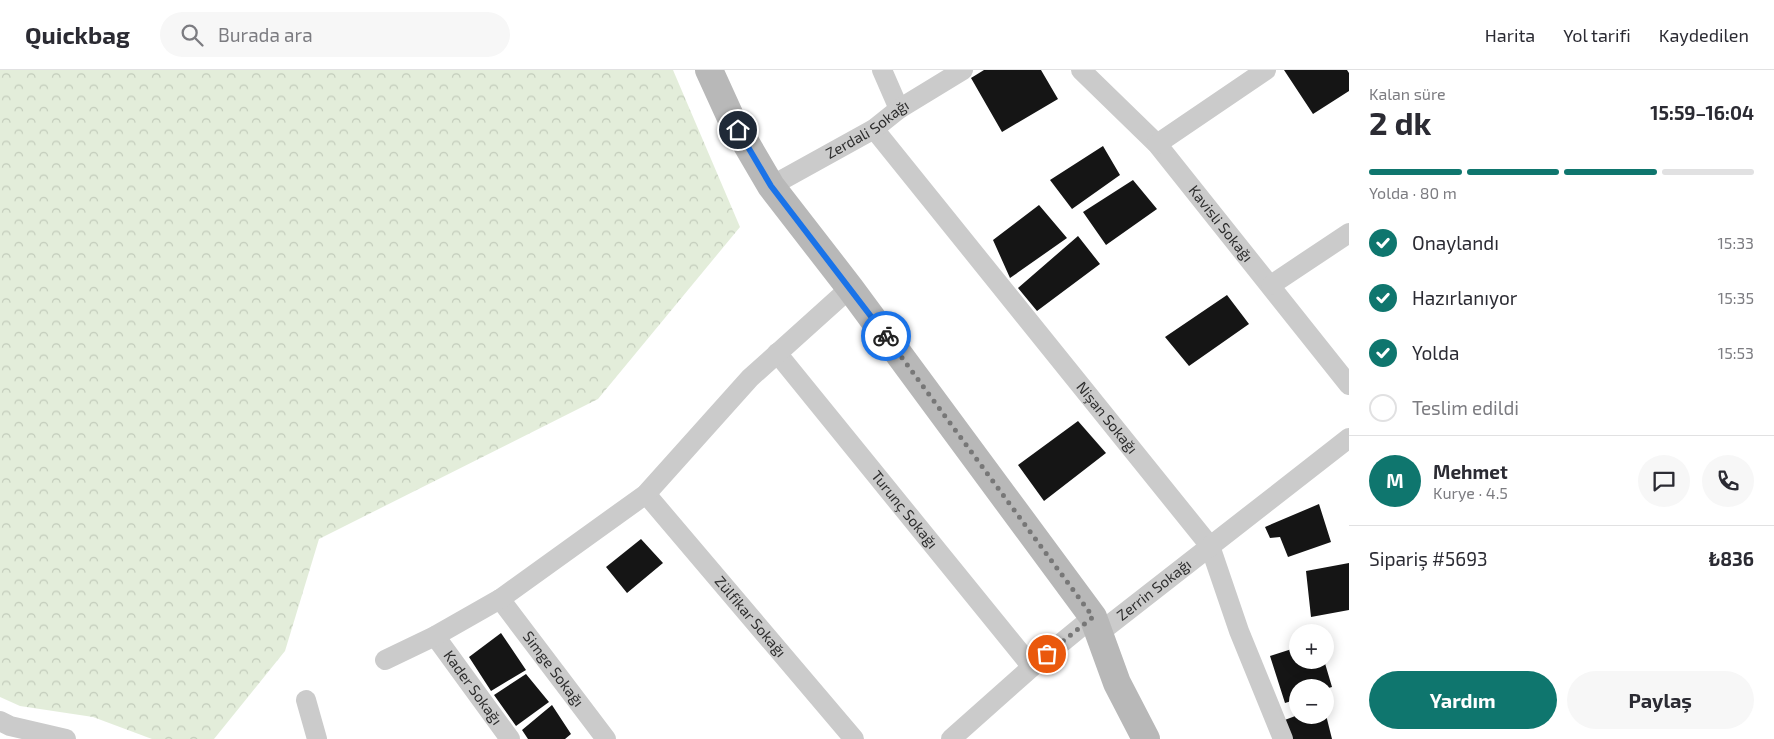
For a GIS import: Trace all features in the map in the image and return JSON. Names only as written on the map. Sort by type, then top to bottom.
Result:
[{"type":"street","points":[[708,70],[730,116],[771,186],[850,288],[1096,625],[1117,683],[1146,739]]},
{"type":"street","points":[[882,70],[899,109]]},
{"type":"street","name":"Zerdali Sokağı","points":[[771,186],[874,129],[899,109],[963,70]]},
{"type":"street","name":"Kavisli Sokağı","points":[[1081,70],[1157,144],[1349,386]]},
{"type":"street","points":[[1157,144],[1266,70]]},
{"type":"street","name":"Nişan Sokağı","points":[[874,129],[1210,546],[1239,631],[1283,739]]},
{"type":"street","points":[[1271,286],[1349,232]]},
{"type":"street","points":[[385,660],[435,636],[500,599],[646,494],[750,378],[850,288]]},
{"type":"street","name":"Turunç Sokağı","points":[[777,353],[1032,667]]},
{"type":"street","name":"Zerrin Sokağı","points":[[952,739],[1032,667],[1210,546],[1349,438]]},
{"type":"street","name":"Zülfikar Sokağı","points":[[646,494],[854,739]]},
{"type":"street","name":"Simge Sokağı","points":[[500,599],[606,739]]},
{"type":"street","name":"Kader Sokağı","points":[[435,636],[510,739]]},
{"type":"street","points":[[306,700],[317,739]]},
{"type":"street","points":[[0,721],[10,726],[66,739]]},
{"type":"green space","points":[[0,70],[673,70],[740,227],[598,399],[319,539],[285,651],[214,739],[152,739],[93,717],[20,706],[0,697]]},
{"type":"building","points":[[984,70],[1041,70],[1058,99],[1002,132],[971,78]]},
{"type":"building","points":[[1284,70],[1347,70],[1349,73],[1349,91],[1313,114]]},
{"type":"building","points":[[1103,146],[1120,175],[1072,209],[1050,180]]},
{"type":"building","points":[[1133,180],[1157,209],[1106,245],[1083,212]]},
{"type":"building","points":[[1039,205],[1067,238],[1010,278],[993,240]]},
{"type":"building","points":[[1078,236],[1100,264],[1037,311],[1018,288]]},
{"type":"building","points":[[1227,295],[1249,324],[1189,366],[1165,337]]},
{"type":"building","points":[[1078,421],[1106,453],[1044,501],[1018,465]]},
{"type":"building","points":[[1319,504],[1331,542],[1288,557],[1280,537],[1270,538],[1265,527]]},
{"type":"building","points":[[641,539],[663,563],[627,593],[606,567]]},
{"type":"building","points":[[1349,563],[1349,610],[1311,617],[1306,571]]},
{"type":"building","points":[[501,633],[526,670],[491,691],[469,657]]},
{"type":"building","points":[[1289,650],[1289,669],[1327,669],[1330,679],[1289,679],[1289,702],[1285,703],[1270,656]]},
{"type":"building","points":[[526,674],[549,702],[516,726],[494,695]]},
{"type":"building","points":[[552,705],[571,734],[565,739],[528,739],[522,730]]},
{"type":"building","points":[[1289,718],[1289,724],[1328,724],[1332,739],[1288,739],[1282,721]]},
{"type":"way so far","points":[[886,336],[1093,617],[1047,654]]},
{"type":"route","points":[[738,130],[771,186],[886,336]]}]
